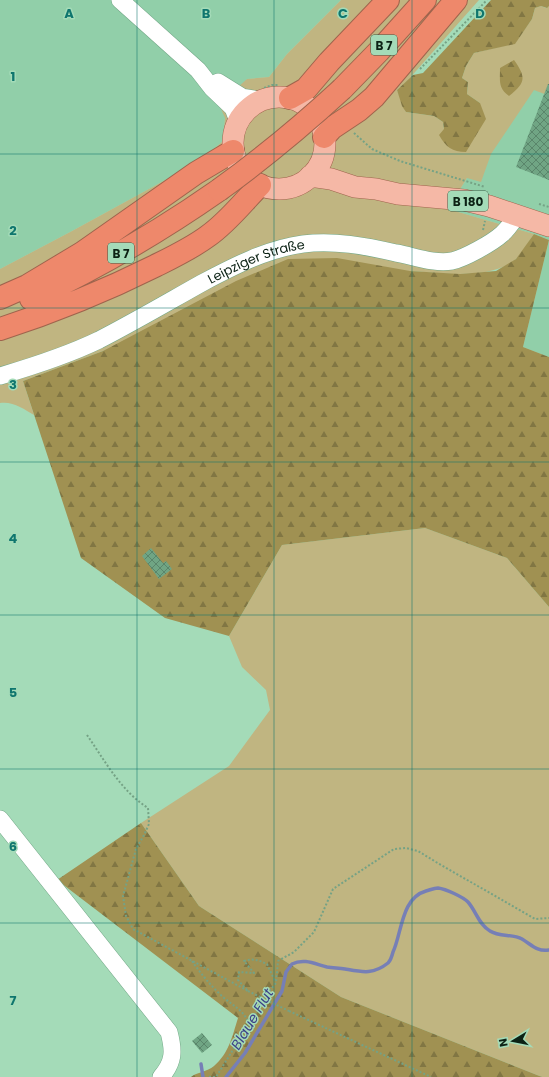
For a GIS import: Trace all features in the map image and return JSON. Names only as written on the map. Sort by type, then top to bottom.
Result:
[{"type":"highway","points":[[285,92],[306,89],[329,62],[388,0]]},
{"type":"highway","name":"B 7","points":[[4,307],[78,276],[124,251],[171,223],[252,166],[342,89],[425,0]]},
{"type":"highway","points":[[324,145],[332,128],[359,110],[374,97],[456,0]]},
{"type":"highway","points":[[4,307],[33,282],[82,253],[196,173],[233,151]]},
{"type":"highway","points":[[0,330],[41,315],[135,276],[171,257],[208,236],[228,219],[260,185]]},
{"type":"main road","name":"B 180","points":[[233,151],[233,136],[238,121],[258,95],[275,96],[285,92],[310,108],[319,121],[324,145],[340,169],[376,189]]},
{"type":"main road","points":[[233,151],[238,164],[246,175],[260,185],[276,188],[292,187],[302,183],[318,166],[324,145]]},
{"type":"main road","name":"B 180","points":[[310,176],[331,179],[355,187],[376,189],[398,194],[464,200],[549,226]]},
{"type":"street","points":[[120,0],[198,70],[212,88],[233,108],[238,121]]},
{"type":"street","points":[[198,70],[242,97],[258,95]]},
{"type":"street","name":"Leipziger Straße","points":[[0,376],[34,366],[98,340],[255,256],[302,244],[321,242],[348,244],[438,262],[452,261],[465,257],[502,234],[518,216]]},
{"type":"street","points":[[0,819],[169,1032],[172,1043],[170,1064],[161,1077]]},
{"type":"path","points":[[394,74],[422,69],[487,0]]},
{"type":"path","points":[[258,95],[272,85],[285,92]]},
{"type":"path","points":[[343,120],[372,149],[400,161],[488,188]]},
{"type":"path","points":[[535,203],[549,208]]},
{"type":"path","points":[[87,735],[125,790],[138,802],[148,808],[149,824],[136,849],[123,896],[126,916],[133,929],[248,991],[431,1077]]},
{"type":"path","points":[[267,994],[276,983],[278,961],[294,952],[314,932],[333,889],[394,849],[406,848],[418,851],[535,919],[549,918]]},
{"type":"path","points":[[248,991],[238,980],[239,972],[254,973],[244,961],[251,959],[259,960],[267,964],[276,983]]},
{"type":"path","points":[[191,960],[203,977],[241,1011],[249,1024]]},
{"type":"path","points":[[209,1077],[216,1076],[259,1008]]},
{"type":"shaded area","points":[[0,0],[341,0],[287,54],[269,77],[247,79],[225,118],[223,141],[200,161],[0,269]]},
{"type":"shaded area","points":[[341,0],[479,0],[408,80],[397,90],[406,112],[434,116],[443,122],[444,129],[480,103],[467,94],[468,82],[462,78],[466,66],[474,53],[515,43],[532,19],[535,8],[541,6],[546,8],[549,6],[549,89],[547,95],[534,90],[491,154],[481,182],[467,178],[448,209],[534,234],[519,257],[505,266],[479,273],[450,274],[410,271],[103,351],[23,381],[34,415],[14,404],[0,403],[0,269],[200,161],[223,141],[225,118],[219,104],[247,79],[269,77],[287,54]]},
{"type":"shaded area","points":[[549,44],[549,240],[534,234],[448,209]]},
{"type":"shaded area","points":[[549,240],[549,357],[523,347]]},
{"type":"shaded area","points":[[425,528],[507,558],[549,607],[549,1077],[542,1077],[341,997],[199,906],[141,823],[229,766],[270,710],[266,690],[242,667],[229,636],[282,545]]},
{"type":"green space","points":[[491,0],[549,0],[549,6],[547,8],[541,6],[535,8],[532,19],[515,44],[474,53],[466,66],[462,78],[468,82],[467,94],[480,103],[486,119],[466,152],[457,151],[447,146],[439,135],[444,129],[443,122],[434,116],[406,112],[402,106],[397,90],[413,75],[423,73]]},
{"type":"green space","points":[[514,60],[521,71],[522,80],[521,84],[509,96],[501,87],[500,68]]},
{"type":"green space","points":[[534,234],[549,240],[523,347],[549,357],[549,607],[507,558],[425,528],[282,545],[229,636],[165,618],[81,558],[23,381],[103,351],[236,281],[288,259],[337,258],[410,271],[460,274],[496,271],[516,259]]},
{"type":"green space","points":[[141,823],[199,906],[341,997],[542,1077],[191,1077],[211,1068],[223,1056],[232,1038],[238,1018],[57,880]]},
{"type":"building","points":[[549,84],[549,180],[516,167]]},
{"type":"building","points":[[151,548],[163,563],[166,561],[172,569],[159,579],[142,556]]},
{"type":"building","points":[[202,1033],[212,1045],[202,1053],[192,1041]]},
{"type":"waterway","name":"Blaue Flut","points":[[226,1077],[245,1053],[282,991],[286,972],[292,964],[296,962],[314,963],[327,967],[362,972],[372,971],[383,967],[390,961],[407,908],[418,895],[426,891],[438,888],[454,894],[468,902],[480,922],[490,931],[498,934],[518,937],[538,949],[549,950]]},
{"type":"waterway","points":[[201,1064],[203,1077]]}]
